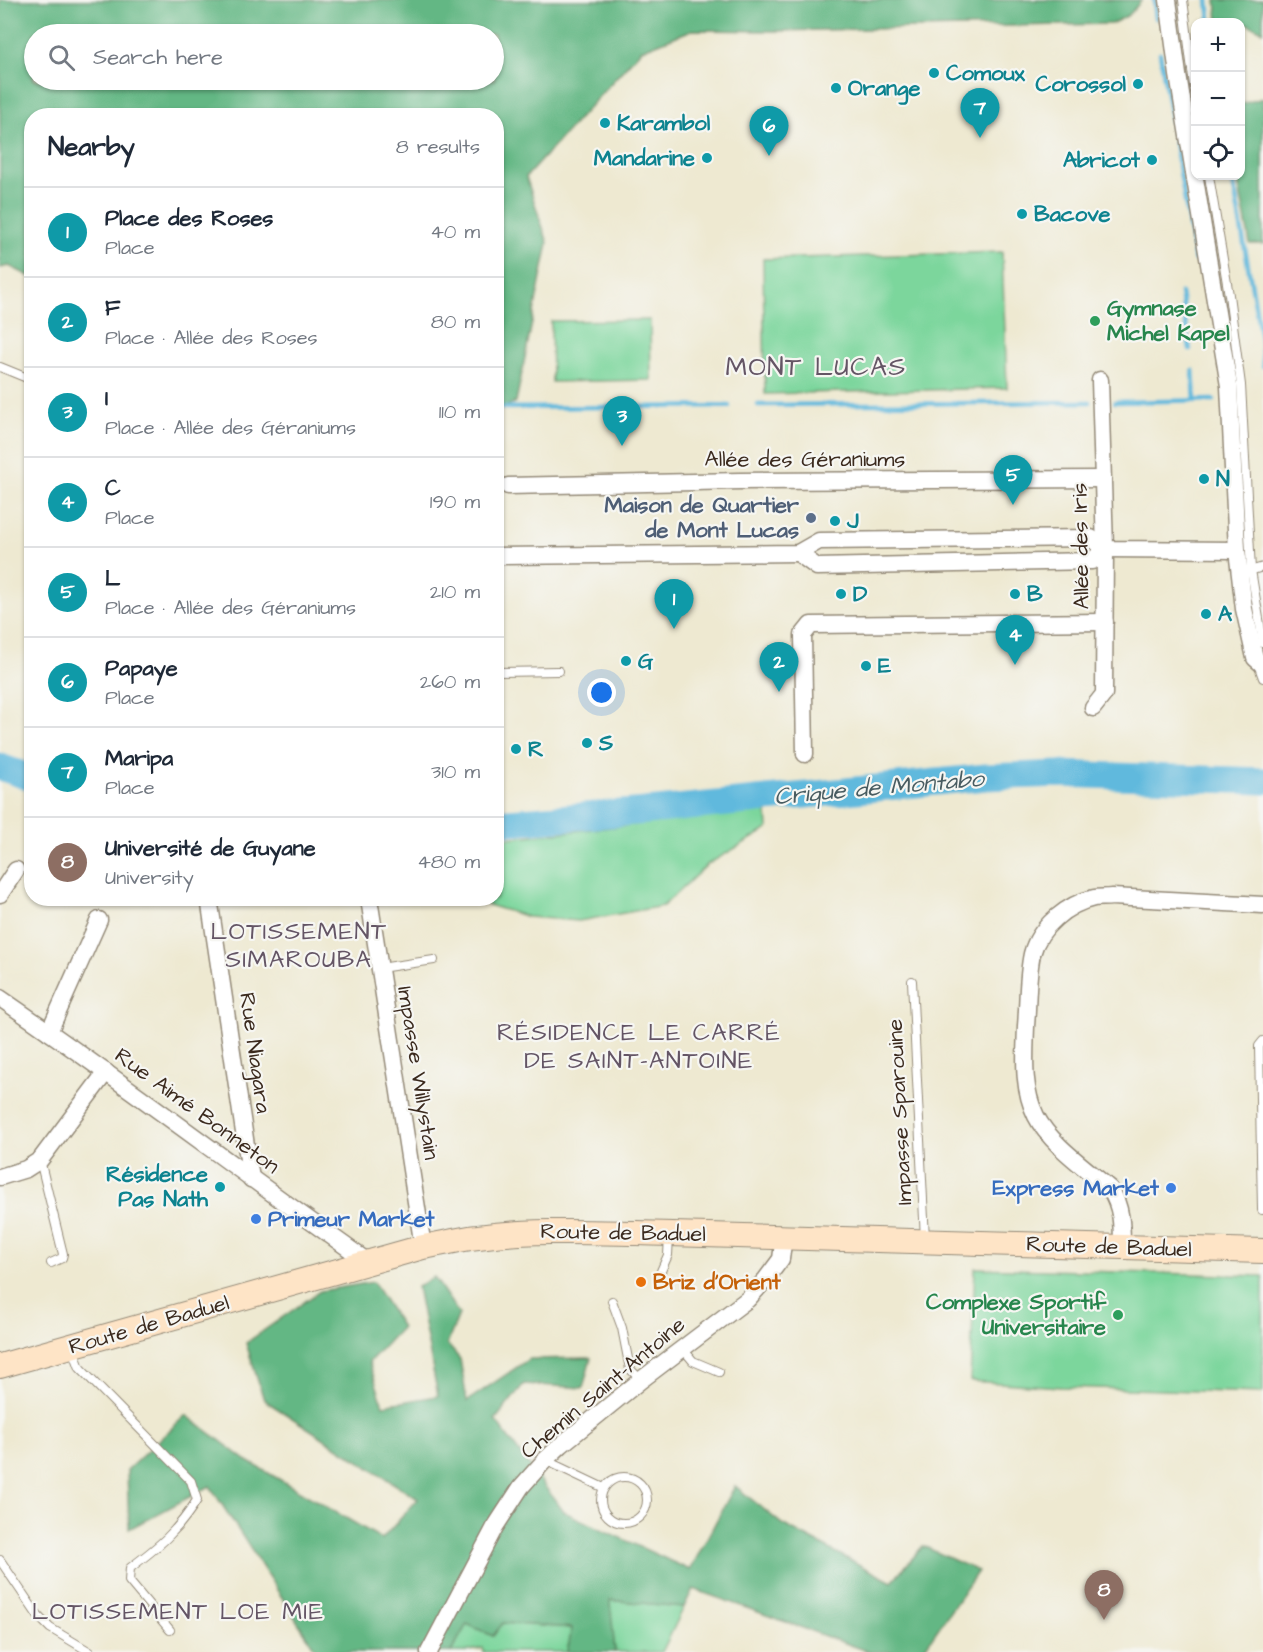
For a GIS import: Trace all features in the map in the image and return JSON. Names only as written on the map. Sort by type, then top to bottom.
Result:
[{"type":"main road","name":"Route de Baduel","points":[[0,1366],[423,1247],[475,1237],[540,1232],[670,1233],[1263,1251]]},
{"type":"street","points":[[1168,0],[1178,75],[1229,386],[1238,550],[1245,572],[1244,609],[1259,661]]},
{"type":"street","name":"Allée des Iris","points":[[1093,708],[1104,694],[1105,549],[1100,380]]},
{"type":"street","name":"Allée des Géraniums","points":[[508,486],[740,481],[1103,479]]},
{"type":"street","points":[[504,556],[798,553],[819,541],[1091,538],[1105,549],[1238,550]]},
{"type":"street","points":[[798,553],[817,567],[1092,561],[1105,549]]},
{"type":"street","points":[[806,754],[803,635],[811,625],[1105,622]]},
{"type":"street","points":[[0,894],[16,870]]},
{"type":"street","points":[[1122,1247],[1121,1213],[1110,1189],[1053,1139],[1043,1128],[1031,1103],[1024,1065],[1033,952],[1045,929],[1054,919],[1093,898],[1263,905]]},
{"type":"street","name":"Rue Niagara","points":[[210,906],[251,1179]]},
{"type":"street","name":"Impasse Willystain","points":[[370,906],[423,1247]]},
{"type":"street","points":[[49,1032],[99,920]]},
{"type":"street","name":"Rue Aimé Bonneton","points":[[0,998],[368,1262]]},
{"type":"street","points":[[0,1177],[26,1169],[40,1160],[106,1072]]},
{"type":"street","name":"Chemin Saint-Antoine","points":[[429,1652],[495,1527],[521,1487],[545,1460],[641,1380],[748,1299],[781,1259],[784,1236]]},
{"type":"lane","points":[[1183,0],[1192,72]]},
{"type":"lane","points":[[1210,180],[1241,385],[1245,572],[1263,643]]},
{"type":"lane","points":[[0,367],[24,377]]},
{"type":"lane","points":[[1245,572],[1263,567]]},
{"type":"lane","points":[[1259,661],[1263,678]]},
{"type":"lane","points":[[504,672],[559,671]]},
{"type":"lane","points":[[380,968],[434,960]]},
{"type":"lane","name":"Impasse Sparouine","points":[[912,981],[925,1241]]},
{"type":"lane","points":[[1262,1210],[1259,1046],[1263,1041]]},
{"type":"lane","points":[[40,1160],[63,1254],[62,1258],[51,1263]]},
{"type":"lane","points":[[661,1271],[668,1255],[670,1233]]},
{"type":"lane","points":[[612,1301],[622,1328],[630,1369],[641,1380]]},
{"type":"lane","points":[[73,1347],[80,1368],[191,1481],[197,1500],[183,1523],[158,1547],[130,1568],[129,1581],[170,1630]]},
{"type":"lane","points":[[683,1349],[693,1361],[719,1372]]},
{"type":"lane","points":[[545,1460],[604,1488]]},
{"type":"lane","points":[[624,1477],[638,1482],[647,1494],[645,1510],[635,1521],[628,1524],[613,1521],[602,1510],[600,1503],[604,1488],[609,1482],[624,1477]]},
{"type":"lane","points":[[0,1560],[38,1616],[50,1628],[90,1652]]},
{"type":"green space","points":[[0,0],[1142,0],[1129,15],[1111,24],[776,31],[692,30],[641,50],[526,177],[548,243],[516,402],[504,408],[504,108],[24,108],[24,274],[9,266],[0,268]]},
{"type":"green space","points":[[1216,0],[1263,0],[1263,31],[1245,23],[1245,18],[1218,18]]},
{"type":"green space","points":[[1263,98],[1263,244],[1250,244],[1238,180],[1245,180],[1245,103]]},
{"type":"green space","points":[[1002,252],[1007,388],[765,394],[763,259]]},
{"type":"green space","points":[[650,320],[651,380],[552,382],[551,321]]},
{"type":"green space","points":[[767,811],[768,829],[708,864],[663,906],[579,921],[528,917],[491,906],[504,906],[504,838]]},
{"type":"green space","name":"Complexe Sportif Universitaire","points":[[975,1268],[1263,1276],[1263,1393],[1061,1387],[970,1381]]},
{"type":"green space","points":[[434,1277],[459,1314],[447,1344],[460,1359],[467,1401],[529,1359],[591,1358],[583,1388],[524,1384],[495,1420],[564,1512],[690,1570],[735,1486],[782,1524],[892,1582],[923,1546],[978,1571],[922,1652],[870,1652],[693,1589],[684,1607],[610,1600],[615,1652],[567,1652],[572,1628],[503,1623],[493,1636],[467,1624],[451,1652],[317,1652],[210,1486],[129,1529],[127,1470],[186,1415],[246,1460],[382,1539],[418,1499],[264,1400],[246,1343],[320,1291],[373,1282],[402,1327],[369,1362],[383,1405],[438,1396],[417,1287]]},
{"type":"green space","points":[[609,1600],[684,1607],[662,1652],[615,1652]]},
{"type":"green space","points":[[502,1623],[573,1628],[567,1652],[484,1652],[483,1648],[451,1652],[467,1624],[493,1636]]},
{"type":"waterway","points":[[1154,0],[1156,18]]},
{"type":"waterway","points":[[1208,0],[1210,18]]},
{"type":"waterway","points":[[1160,53],[1195,260]]},
{"type":"waterway","points":[[1233,180],[1261,338],[1263,366]]},
{"type":"waterway","points":[[1181,293],[1190,350]]},
{"type":"waterway","points":[[1193,370],[1195,401]]},
{"type":"waterway","points":[[1115,402],[1214,400]]},
{"type":"waterway","points":[[758,405],[1090,402]]},
{"type":"waterway","points":[[504,408],[729,406]]},
{"type":"waterway","name":"Crique de Montabo","points":[[0,767],[24,775]]},
{"type":"waterway","name":"Crique de Montabo","points":[[504,822],[647,811],[986,777],[1059,774],[1263,781]]},
{"type":"place","name":"Comoux","points":[[934,73]]},
{"type":"place","name":"Corossol","points":[[1138,84]]},
{"type":"place","name":"Orange","points":[[836,88]]},
{"type":"place","name":"Karambol","points":[[605,123]]},
{"type":"place","name":"Maripa","points":[[980,138]]},
{"type":"place","name":"Papaye","points":[[769,156]]},
{"type":"place","name":"Mandarine","points":[[707,158]]},
{"type":"place","name":"Abricot","points":[[1152,160]]},
{"type":"place","name":"Bacove","points":[[1022,214]]},
{"type":"place","name":"Gymnase Michel Kapel","points":[[1095,321]]},
{"type":"place","name":"I","points":[[622,446]]},
{"type":"place","name":"N","points":[[1204,479]]},
{"type":"place","name":"L","points":[[1013,505]]},
{"type":"place","name":"Maison de Quartier de Mont Lucas","points":[[811,518]]},
{"type":"place","name":"J","points":[[835,521]]},
{"type":"place","name":"D","points":[[841,594]]},
{"type":"place","name":"B","points":[[1015,594]]},
{"type":"place","name":"A","points":[[1206,614]]},
{"type":"place","name":"Place des Roses","points":[[674,629]]},
{"type":"place","name":"G","points":[[626,661]]},
{"type":"place","name":"C","points":[[1015,665]]},
{"type":"place","name":"E","points":[[866,666]]},
{"type":"place","name":"F","points":[[779,692]]},
{"type":"place","name":"S","points":[[587,743]]},
{"type":"place","name":"R","points":[[516,749]]},
{"type":"place","name":"Résidence Pas Nath","points":[[220,1187]]},
{"type":"place","name":"Express Market","points":[[1171,1188]]},
{"type":"place","name":"Primeur Market","points":[[256,1219]]},
{"type":"place","name":"Briz d'Orient","points":[[641,1282]]},
{"type":"place","name":"Complexe Sportif Universitaire","points":[[1118,1315]]},
{"type":"place","name":"Université de Guyane","points":[[1104,1620]]},
{"type":"district","name":"MONT LUCAS","points":[[816,367]]},
{"type":"district","name":"LOTISSEMENT SIMAROUBA","points":[[299,946]]},
{"type":"district","name":"RÉSIDENCE LE CARRÉ DE SAINT-ANTOINE","points":[[639,1047]]},
{"type":"district","name":"LOTISSEMENT LOE MIE","points":[[178,1612]]}]
